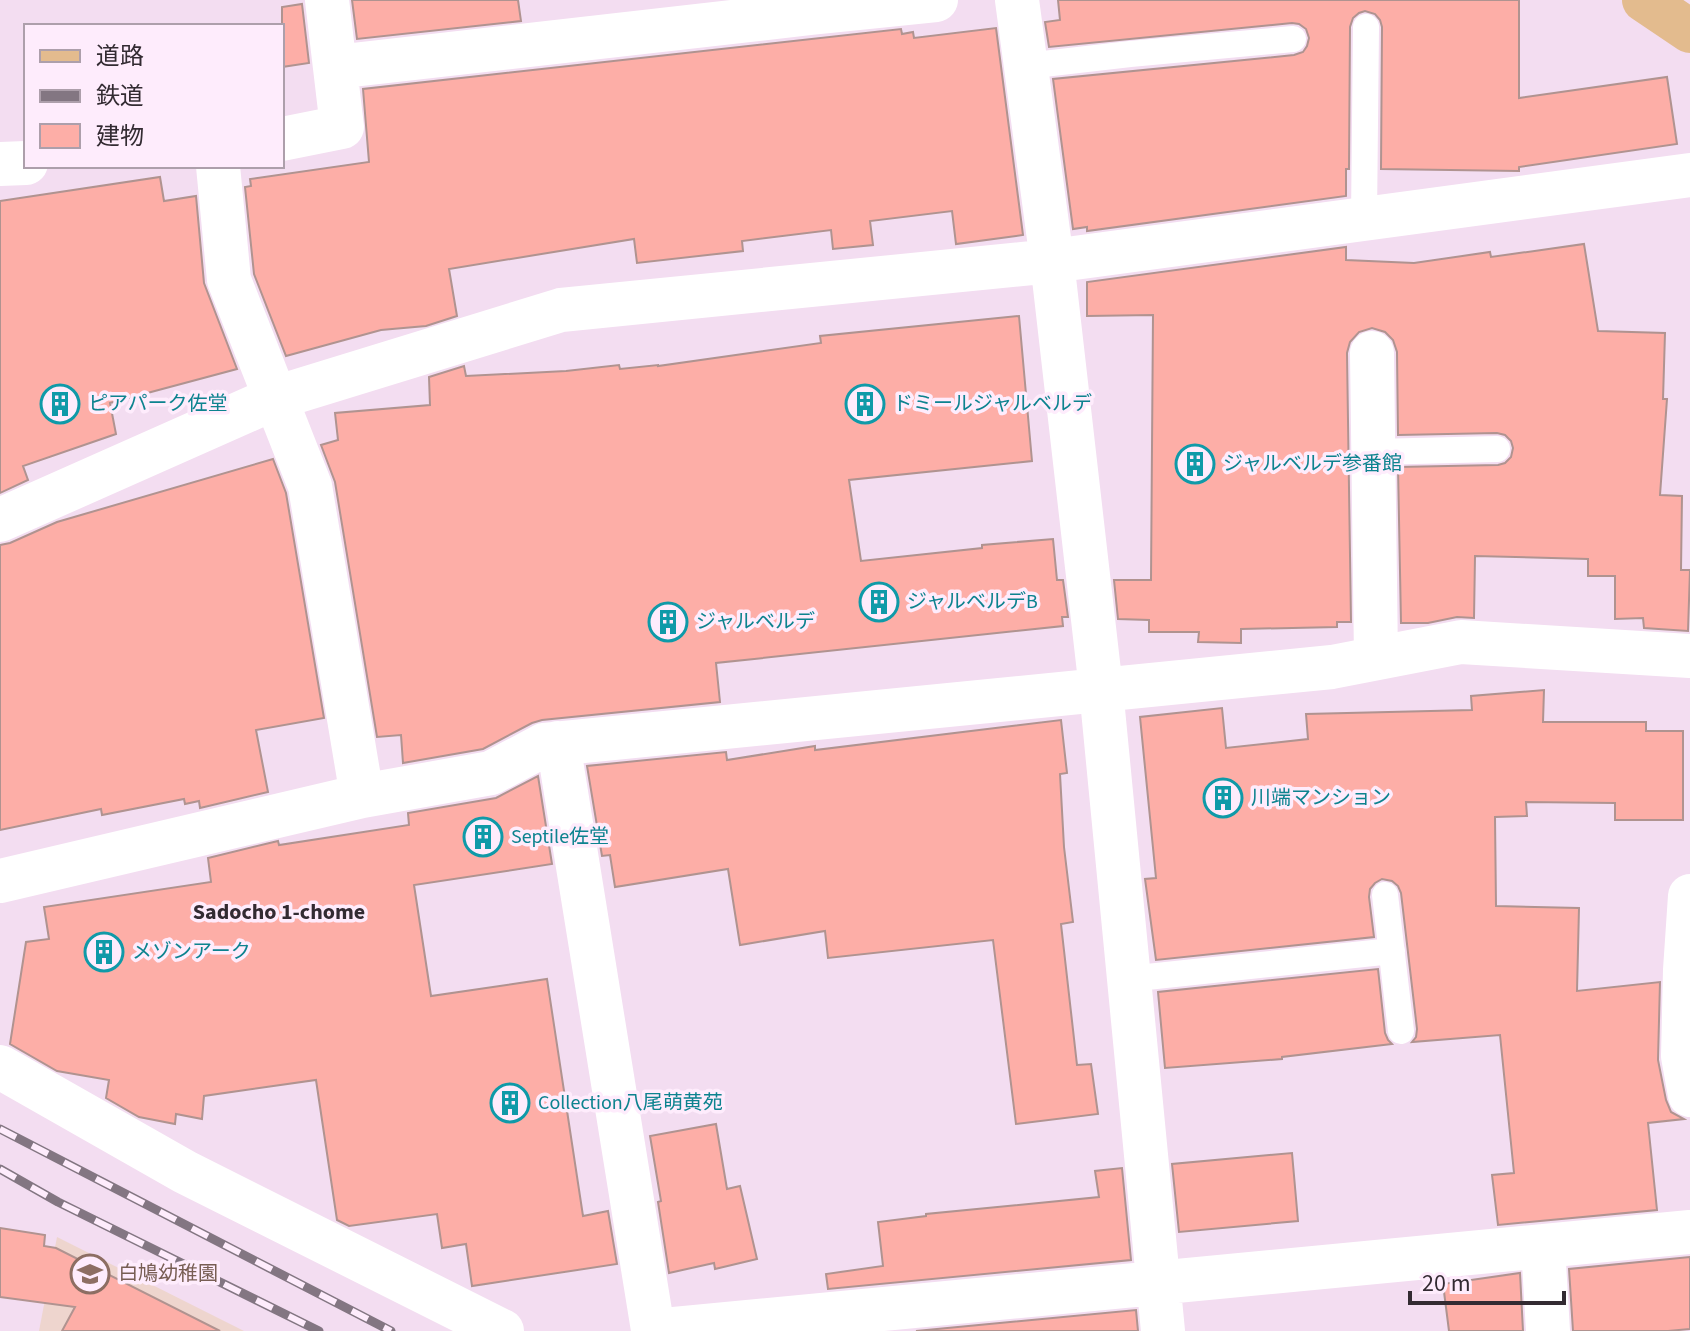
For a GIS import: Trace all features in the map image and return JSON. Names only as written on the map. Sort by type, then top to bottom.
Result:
[{"type":"main road","points":[[1644,0],[1690,31]]},
{"type":"street","points":[[284,139],[342,127],[327,0]]},
{"type":"street","points":[[335,67],[812,6],[936,0]]},
{"type":"street","points":[[1017,0],[1052,261],[1101,689],[1163,1331]]},
{"type":"street","points":[[0,164],[24,163]]},
{"type":"street","points":[[218,168],[229,280],[310,486],[362,796]]},
{"type":"street","points":[[0,520],[275,398],[561,310],[1052,261],[1690,175]]},
{"type":"street","points":[[1372,353],[1376,658]]},
{"type":"street","points":[[0,881],[362,796],[491,773],[544,745],[558,743],[1332,667],[1461,642],[1690,656]]},
{"type":"street","points":[[558,743],[653,1330],[1690,1232]]},
{"type":"street","points":[[1690,896],[1683,1056],[1690,1095]]},
{"type":"street","points":[[0,1067],[185,1172],[502,1331]]},
{"type":"street","points":[[1543,1246],[1548,1331]]},
{"type":"lane","points":[[1364,218],[1366,27]]},
{"type":"lane","points":[[1026,66],[1293,39]]},
{"type":"lane","points":[[1373,452],[1497,449]]},
{"type":"lane","points":[[1385,895],[1401,1031]]},
{"type":"lane","points":[[1128,979],[1392,951]]},
{"type":"shaded area","name":"白鳩幼稚園","points":[[57,1237],[244,1331],[39,1331]]},
{"type":"building","points":[[352,0],[518,0],[521,21],[357,39]]},
{"type":"building","points":[[1058,0],[1519,0],[1519,98],[1667,77],[1677,144],[1519,167],[1519,171],[1381,169],[1382,27],[1375,14],[1365,11],[1353,18],[1350,27],[1346,196],[1087,231],[1087,227],[1073,229],[1053,79],[1294,55],[1303,52],[1309,38],[1306,29],[1292,23],[1049,47],[1045,22],[1060,20]]},
{"type":"building","points":[[302,4],[309,63],[284,67],[282,7]]},
{"type":"building","points":[[996,28],[1023,235],[956,244],[952,211],[870,221],[873,245],[833,249],[831,230],[742,241],[743,251],[637,263],[634,239],[449,269],[457,316],[426,326],[381,330],[286,356],[254,274],[245,187],[251,186],[250,179],[369,162],[363,89],[901,29],[902,34],[913,32],[914,38]]},
{"type":"building","points":[[160,177],[164,201],[196,196],[204,283],[237,369],[110,403],[116,434],[23,466],[28,480],[0,493],[0,201]]},
{"type":"building","points":[[1584,244],[1598,331],[1665,333],[1663,399],[1667,399],[1660,495],[1682,496],[1681,570],[1690,570],[1688,631],[1644,628],[1643,618],[1615,619],[1615,576],[1588,576],[1588,559],[1475,556],[1474,618],[1401,623],[1398,467],[1498,465],[1511,457],[1513,448],[1505,435],[1497,433],[1398,435],[1397,352],[1393,340],[1385,332],[1372,328],[1359,332],[1350,342],[1347,353],[1351,622],[1337,622],[1337,627],[1241,629],[1241,643],[1198,642],[1199,632],[1149,632],[1149,620],[1118,619],[1114,580],[1151,580],[1153,315],[1087,316],[1087,282],[1346,247],[1346,260],[1414,263],[1490,252],[1491,257]]},
{"type":"building","points":[[1019,316],[1032,461],[849,480],[861,561],[1053,539],[1057,580],[1063,580],[1068,617],[1062,617],[1063,626],[716,663],[720,702],[542,720],[483,749],[403,763],[401,735],[377,737],[335,482],[321,445],[338,440],[335,413],[430,405],[429,377],[464,366],[466,376],[619,365],[620,369],[658,366],[821,343],[820,336]]},
{"type":"building","points":[[273,459],[286,493],[324,718],[256,730],[268,792],[200,808],[199,801],[185,804],[184,799],[102,815],[101,809],[0,830],[0,545],[57,522]]},
{"type":"building","points":[[1544,690],[1543,722],[1646,722],[1646,731],[1683,731],[1683,820],[1615,820],[1615,803],[1526,802],[1527,816],[1495,817],[1496,906],[1579,908],[1577,991],[1660,982],[1658,1060],[1671,1112],[1684,1119],[1648,1123],[1657,1210],[1498,1225],[1492,1175],[1514,1173],[1500,1035],[1412,1042],[1417,1029],[1401,893],[1392,881],[1382,879],[1370,889],[1374,937],[1156,960],[1145,879],[1156,878],[1140,717],[1222,708],[1226,748],[1308,739],[1306,714],[1472,710],[1471,696]]},
{"type":"building","points":[[1061,720],[1067,773],[1060,774],[1064,847],[1073,922],[1061,924],[1077,1065],[1091,1064],[1098,1114],[1016,1124],[993,940],[828,958],[825,931],[740,945],[728,869],[615,887],[610,855],[602,856],[587,766],[726,752],[727,760],[815,746],[815,750]]},
{"type":"building","points":[[538,776],[552,864],[414,885],[431,996],[547,979],[583,1216],[608,1211],[617,1264],[472,1286],[466,1244],[442,1248],[437,1214],[349,1226],[337,1220],[316,1080],[204,1096],[202,1119],[176,1114],[175,1124],[139,1117],[106,1098],[109,1080],[57,1071],[10,1044],[26,942],[49,939],[44,907],[211,882],[208,858],[278,841],[279,845],[409,825],[408,813],[496,798]]},
{"type":"building","points":[[1378,969],[1385,1033],[1392,1044],[1282,1059],[1165,1068],[1158,992]]},
{"type":"building","points":[[716,1124],[727,1189],[740,1186],[757,1259],[715,1269],[714,1263],[669,1273],[650,1136]]},
{"type":"building","points":[[1292,1153],[1298,1221],[1179,1232],[1172,1164]]},
{"type":"building","points":[[1122,1168],[1131,1260],[828,1289],[826,1274],[883,1266],[878,1222],[926,1214],[1099,1197],[1095,1171]]},
{"type":"building","name":"白鳩幼稚園","points":[[0,1228],[45,1235],[44,1246],[56,1248],[220,1331],[62,1331],[75,1307],[0,1297]]},
{"type":"building","points":[[1690,1257],[1690,1329],[1573,1331],[1569,1269]]},
{"type":"building","points":[[1520,1273],[1523,1331],[1449,1331],[1443,1284]]},
{"type":"building","points":[[1136,1310],[1138,1331],[916,1331]]},
{"type":"railway","points":[[0,1129],[391,1331]]},
{"type":"railway","points":[[0,1169],[58,1202],[319,1331]]},
{"type":"place","name":"ピアパーク佐堂","points":[[60,404]]},
{"type":"place","name":"ドミールジャルベルデ","points":[[865,404]]},
{"type":"place","name":"ジャルベルデ参番館","points":[[1195,464]]},
{"type":"place","name":"ジャルベルデB","points":[[879,602]]},
{"type":"place","name":"ジャルベルデ","points":[[668,622]]},
{"type":"place","name":"川端マンション","points":[[1223,798]]},
{"type":"place","name":"Septile佐堂","points":[[483,837]]},
{"type":"place","name":"メゾンアーク","points":[[104,952]]},
{"type":"place","name":"Collection八尾萌黄苑","points":[[510,1103]]},
{"type":"place","name":"白鳩幼稚園","points":[[90,1274]]},
{"type":"district","name":"Sadocho 1-chome","points":[[279,912]]}]
